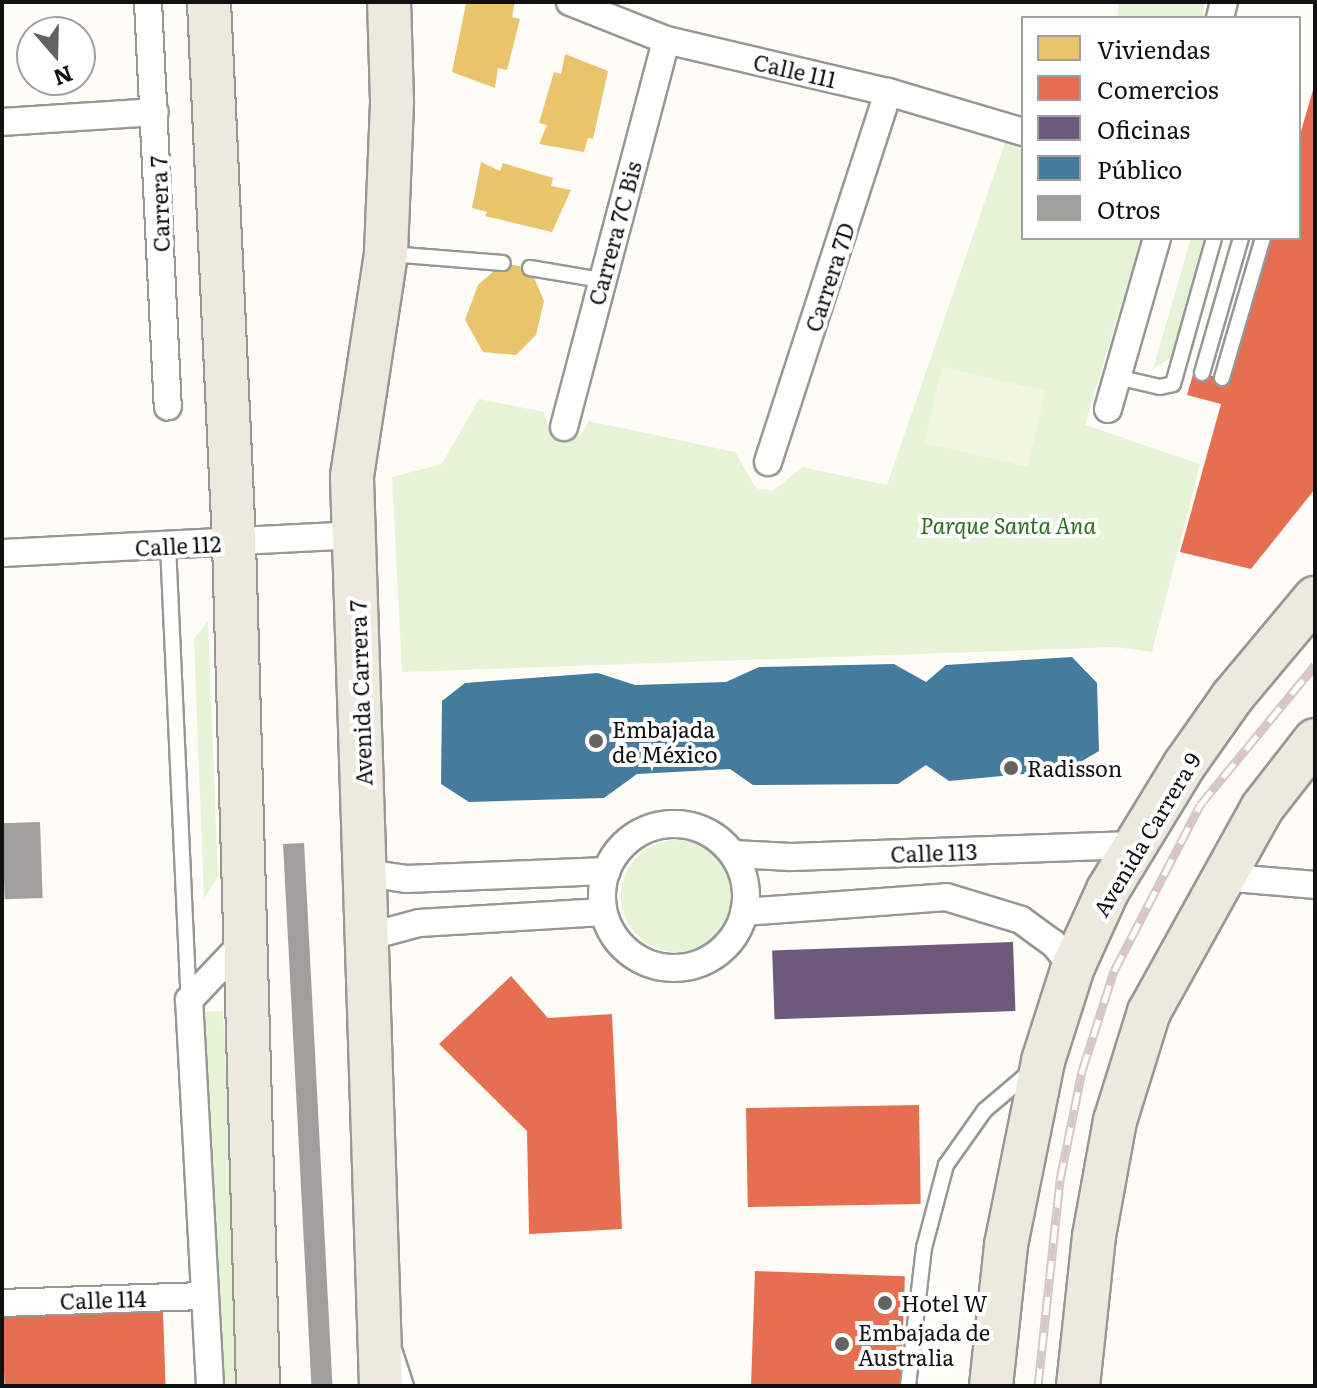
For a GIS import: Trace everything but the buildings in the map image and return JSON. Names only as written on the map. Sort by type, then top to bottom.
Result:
[{"type":"main road","points":[[209,2],[234,542],[243,943],[258,1386]]},
{"type":"main road","name":"Avenida Carrera 7","points":[[381,1386],[352,476],[386,253],[392,101],[389,2]]},
{"type":"main road","name":"Avenida Carrera 9","points":[[991,1386],[1006,1245],[1043,1061],[1073,967],[1134,845],[1233,696],[1315,598]]},
{"type":"main road","points":[[1078,1386],[1094,1236],[1115,1121],[1149,1012],[1220,877],[1262,808],[1315,740]]},
{"type":"street","name":"Carrera 7","points":[[148,2],[168,407]]},
{"type":"street","name":"Calle 111","points":[[570,2],[604,20],[666,40],[888,92],[1021,131]]},
{"type":"street","name":"Carrera 7C Bis","points":[[564,427],[666,40]]},
{"type":"street","name":"Carrera 7D","points":[[768,462],[888,92]]},
{"type":"street","points":[[2,122],[155,112]]},
{"type":"street","points":[[1108,409],[1156,240]]},
{"type":"street","name":"Calle 112","points":[[2,553],[355,535]]},
{"type":"street","points":[[662,826],[701,830],[733,854],[744,882],[744,912],[724,948],[687,967],[666,968],[626,951],[603,912],[607,871],[629,841],[662,826]]},
{"type":"street","name":"Calle 113","points":[[733,854],[791,857],[1134,845]]},
{"type":"street","points":[[366,873],[406,879],[607,871]]},
{"type":"street","points":[[1220,877],[1315,885]]},
{"type":"street","name":"Calle 113","points":[[744,912],[946,897],[1021,920],[1053,943],[1073,967]]},
{"type":"street","points":[[367,937],[419,923],[603,912]]},
{"type":"street","points":[[210,1386],[189,1000],[243,943]]},
{"type":"street","name":"Calle 114","points":[[2,1303],[204,1296]]},
{"type":"lane","points":[[1117,377],[1164,388],[1173,384],[1213,240]]},
{"type":"lane","points":[[1202,373],[1240,240]]},
{"type":"lane","points":[[1222,378],[1262,240]]},
{"type":"lane","points":[[386,253],[503,263]]},
{"type":"lane","points":[[530,268],[602,280]]},
{"type":"lane","points":[[168,545],[189,1000]]},
{"type":"lane","points":[[908,1386],[924,1248],[946,1165],[985,1110],[1043,1061]]},
{"type":"lane","points":[[379,1301],[406,1386]]},
{"type":"green space","points":[[1118,2],[1204,2],[1204,16],[1118,16]]},
{"type":"green space","name":"Parque Santa Ana","points":[[1006,140],[1021,145],[1021,240],[1140,240],[1085,425],[1200,464],[1152,652],[1116,647],[402,672],[392,477],[442,464],[479,399],[544,412],[552,438],[565,442],[581,435],[589,421],[735,452],[756,488],[773,491],[802,467],[887,485]]},
{"type":"green space","points":[[1190,240],[1203,240],[1172,357],[1153,369]]},
{"type":"green space","points":[[942,367],[1045,391],[1028,467],[924,443]]},
{"type":"green space","points":[[208,621],[218,876],[204,899],[194,639]]},
{"type":"green space","points":[[677,840],[699,844],[717,856],[729,874],[733,896],[729,918],[717,936],[699,948],[677,952],[655,948],[637,936],[625,918],[621,896],[625,874],[637,856],[655,844]]},
{"type":"green space","points":[[223,1011],[243,1385],[222,1386],[202,1012]]},
{"type":"railway","points":[[1038,1386],[1060,1180],[1082,1071],[1114,971],[1200,805],[1315,665]]},
{"type":"place","name":"Embajada de México","points":[[596,741]]},
{"type":"place","name":"Radisson","points":[[1011,768]]},
{"type":"place","name":"Hotel W","points":[[885,1303]]},
{"type":"place","name":"Embajada de Australia","points":[[842,1344]]}]
